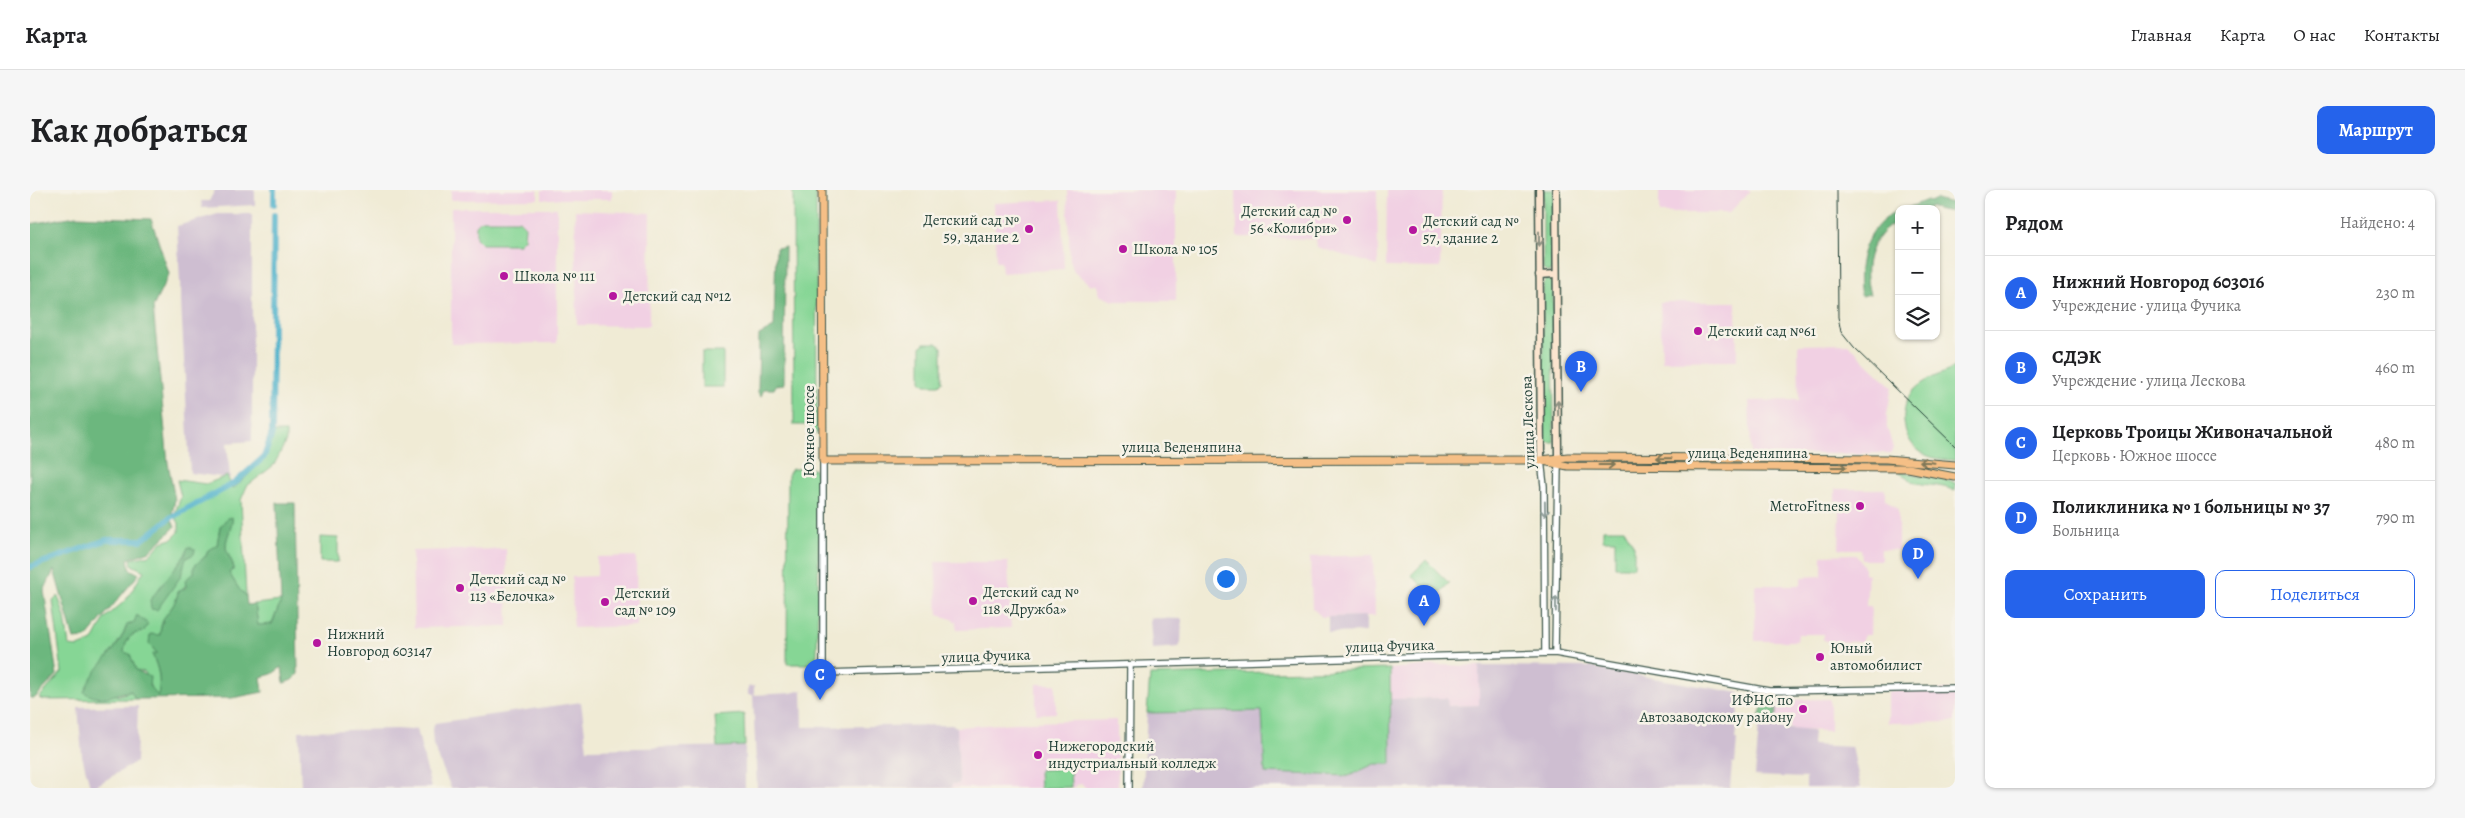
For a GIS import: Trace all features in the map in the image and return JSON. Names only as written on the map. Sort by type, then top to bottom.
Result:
[{"type":"main road","name":"Южное шоссе","points":[[822,190],[823,461]]},
{"type":"main road","name":"улица Лескова","points":[[1539,190],[1541,460]]},
{"type":"main road","name":"улица Лескова","points":[[1556,190],[1558,461]]},
{"type":"main road","points":[[1539,275],[1556,274]]},
{"type":"main road","name":"улица Веденяпина","points":[[1558,461],[1886,459],[1955,465]]},
{"type":"main road","name":"улица Веденяпина","points":[[823,461],[1541,460],[1886,467],[1926,470],[1955,477]]},
{"type":"street","name":"улица Лескова","points":[[1541,460],[1544,486],[1545,653]]},
{"type":"street","name":"Южное шоссе","points":[[823,461],[823,673]]},
{"type":"street","name":"улица Лескова","points":[[1555,653],[1558,461]]},
{"type":"street","name":"улица Фучика","points":[[823,673],[1555,653],[1769,691],[1955,688]]},
{"type":"street","points":[[1129,788],[1130,666]]},
{"type":"shaded area","points":[[215,190],[255,190],[255,205],[202,208],[201,201],[209,201]]},
{"type":"shaded area","points":[[451,190],[538,190],[538,199],[451,200]]},
{"type":"shaded area","points":[[542,190],[612,190],[612,199],[542,199]]},
{"type":"shaded area","name":"Школа № 105","points":[[1067,190],[1176,190],[1176,301],[1114,301],[1099,295],[1098,285],[1091,285],[1074,272],[1070,260]]},
{"type":"shaded area","points":[[1236,190],[1377,190],[1378,266],[1317,247],[1316,239],[1237,237]]},
{"type":"shaded area","name":"Детский сад № 57, здание 2","points":[[1387,190],[1442,190],[1440,268],[1386,267]]},
{"type":"shaded area","points":[[1659,190],[1751,190],[1729,213],[1659,213]]},
{"type":"shaded area","name":"Детский сад № 59, здание 2","points":[[1061,200],[1064,269],[1002,273],[1001,262],[996,262],[994,203]]},
{"type":"shaded area","name":"Школа № 111","points":[[451,208],[557,208],[557,343],[451,344]]},
{"type":"shaded area","name":"Детский сад №12","points":[[575,210],[650,213],[649,326],[577,325]]},
{"type":"shaded area","points":[[218,214],[252,214],[252,441],[227,443],[230,478],[190,473],[177,226]]},
{"type":"shaded area","name":"Детский сад №61","points":[[1660,302],[1736,302],[1737,360],[1662,361]]},
{"type":"shaded area","points":[[1848,344],[1892,387],[1887,414],[1887,427],[1893,448],[1891,453],[1755,455],[1751,453],[1749,401],[1799,400],[1798,345]]},
{"type":"shaded area","points":[[1835,489],[1885,489],[1885,499],[1898,510],[1898,550],[1881,549],[1881,560],[1862,560],[1861,549],[1839,549],[1840,502],[1835,502]]},
{"type":"shaded area","name":"Детский сад № 113 «Белочка»","points":[[506,549],[508,626],[414,628],[412,551]]},
{"type":"shaded area","points":[[1856,554],[1864,567],[1864,573],[1868,574],[1866,606],[1871,606],[1870,635],[1864,635],[1861,642],[1826,641],[1823,639],[1823,634],[1798,634],[1797,641],[1755,641],[1755,585],[1801,585],[1801,577],[1822,576],[1822,555]]},
{"type":"shaded area","points":[[1373,555],[1375,616],[1322,617],[1312,608],[1310,557]]},
{"type":"shaded area","name":"Детский сад № 109","points":[[636,556],[637,626],[573,628],[572,577],[597,576],[597,557]]},
{"type":"shaded area","name":"Детский сад № 118 «Дружба»","points":[[935,562],[1008,562],[1011,628],[957,630],[956,622],[938,615]]},
{"type":"shaded area","points":[[1366,616],[1366,632],[1328,633],[1328,617]]},
{"type":"shaded area","points":[[1150,618],[1182,619],[1181,643],[1179,647],[1152,649]]},
{"type":"shaded area","points":[[1435,665],[1479,666],[1480,705],[1447,706],[1447,698],[1391,699],[1390,669]]},
{"type":"shaded area","points":[[1479,666],[1590,667],[1740,693],[1735,740],[1737,740],[1735,764],[1732,764],[1730,788],[1143,788],[1147,713],[1263,711],[1349,776],[1374,764],[1391,764],[1391,699],[1447,698],[1448,706],[1479,705]]},
{"type":"shaded area","points":[[1036,684],[1056,684],[1056,713],[1036,714]]},
{"type":"shaded area","points":[[754,686],[754,695],[791,693],[802,690],[803,727],[953,725],[957,727],[959,784],[952,784],[951,788],[757,788],[753,695],[748,695],[748,687]]},
{"type":"shaded area","points":[[1955,690],[1955,722],[1888,723],[1888,691]]},
{"type":"shaded area","name":"ИФНС по Автозаводскому району","points":[[1830,699],[1830,731],[1796,730],[1790,728],[1790,723],[1782,723],[1776,718],[1776,700]]},
{"type":"shaded area","points":[[581,702],[587,749],[745,746],[745,788],[451,788],[433,745],[432,729],[435,723]]},
{"type":"shaded area","points":[[138,706],[136,762],[94,787],[90,786],[82,756],[78,707]]},
{"type":"shaded area","name":"Нижегородский индустриальный колледж","points":[[1117,720],[1118,788],[1086,788],[1082,784],[1075,785],[1075,787],[1046,788],[951,788],[951,784],[959,784],[957,727],[1030,722]]},
{"type":"shaded area","points":[[1759,726],[1813,731],[1812,745],[1852,747],[1861,788],[1806,788],[1806,778],[1755,776]]},
{"type":"shaded area","points":[[417,729],[431,788],[301,788],[299,731]]},
{"type":"green space","points":[[793,190],[816,190],[817,433],[810,433],[810,425],[794,425]]},
{"type":"green space","points":[[1543,190],[1554,190],[1554,266],[1550,272],[1546,272],[1543,269]]},
{"type":"green space","points":[[1936,199],[1955,204],[1955,213],[1940,210],[1940,205],[1915,205],[1927,200],[1930,202]]},
{"type":"green space","points":[[1895,213],[1895,223],[1881,234],[1870,252],[1867,283],[1870,294],[1861,296],[1860,271],[1865,246],[1878,225]]},
{"type":"green space","points":[[76,216],[151,219],[169,274],[153,307],[168,463],[175,500],[171,518],[175,527],[150,551],[128,559],[130,569],[139,574],[86,638],[74,639],[54,570],[44,591],[57,675],[35,698],[30,698],[30,224]]},
{"type":"green space","points":[[481,220],[519,220],[525,226],[524,239],[519,244],[482,244],[476,238],[476,225]]},
{"type":"green space","points":[[785,247],[784,384],[776,385],[774,389],[764,389],[761,396],[758,392],[759,335],[774,327],[776,248]]},
{"type":"green space","points":[[1546,279],[1553,283],[1554,442],[1543,442],[1543,284]]},
{"type":"green space","points":[[924,343],[937,343],[942,347],[942,382],[939,385],[925,385],[921,381],[921,347]]},
{"type":"green space","points":[[702,352],[723,352],[723,387],[702,387]]},
{"type":"green space","points":[[1955,368],[1955,460],[1935,458],[1924,454],[1911,442],[1904,425],[1905,406],[1909,397],[1918,386],[1933,377]]},
{"type":"green space","points":[[272,432],[286,432],[286,441],[274,465],[247,486],[241,500],[246,596],[229,573],[234,569],[226,546],[232,517],[220,527],[217,545],[206,555],[189,581],[178,592],[174,604],[165,616],[160,635],[149,644],[157,653],[152,654],[159,675],[158,696],[152,691],[145,672],[136,670],[130,655],[124,652],[130,637],[144,631],[134,622],[127,625],[108,658],[117,696],[132,691],[135,699],[43,700],[39,698],[62,672],[53,601],[58,596],[65,617],[69,646],[78,647],[93,641],[105,618],[126,600],[144,571],[132,565],[131,559],[150,555],[162,542],[172,539],[179,532],[179,523],[174,515],[181,497],[177,480],[206,484],[227,476],[233,489],[263,457]]},
{"type":"green space","points":[[792,469],[814,469],[820,478],[817,652],[816,661],[811,664],[787,664],[788,475]]},
{"type":"green space","points":[[1899,471],[1953,482],[1955,483],[1955,491],[1940,486],[1911,481]]},
{"type":"green space","points":[[277,503],[295,503],[298,674],[292,680],[284,683],[282,667],[272,674],[261,677],[263,692],[232,698],[135,699],[131,691],[108,697],[96,697],[84,692],[88,682],[118,643],[127,625],[134,622],[137,615],[148,624],[144,631],[130,637],[124,652],[130,654],[136,670],[150,677],[149,686],[158,696],[159,674],[152,654],[157,653],[149,644],[150,634],[160,635],[165,616],[174,604],[178,592],[186,587],[185,580],[194,573],[194,566],[206,556],[208,550],[217,545],[220,527],[227,518],[232,517],[226,546],[234,569],[229,573],[246,596],[247,605],[255,604],[258,625],[272,624],[281,601]]},
{"type":"green space","points":[[1603,529],[1624,529],[1634,546],[1634,567],[1615,567],[1615,540],[1603,540]]},
{"type":"green space","points":[[320,537],[338,538],[338,562],[320,562]]},
{"type":"green space","points":[[188,547],[195,549],[194,554],[186,558],[181,576],[157,610],[151,609],[150,600],[185,555]]},
{"type":"green space","points":[[1426,560],[1449,583],[1435,598],[1411,575]]},
{"type":"green space","points":[[281,601],[272,624],[258,626],[255,604]]},
{"type":"green space","points":[[1390,669],[1391,764],[1374,764],[1349,776],[1265,773],[1262,711],[1147,713],[1150,675]]},
{"type":"green space","points":[[1776,699],[1776,718],[1759,718],[1764,700]]},
{"type":"green space","points":[[744,714],[745,746],[717,747],[715,716]]},
{"type":"green space","points":[[1070,768],[1071,787],[1040,788],[1039,770]]},
{"type":"waterway","points":[[274,190],[274,204]]},
{"type":"waterway","points":[[30,567],[106,540],[142,540],[170,518],[235,483],[264,457],[272,433],[274,215]]},
{"type":"tram line","points":[[1837,190],[1838,317],[1841,332],[1854,348],[1955,446]]},
{"type":"place","name":"Детский сад № 56 «Колибри»","points":[[1347,220]]},
{"type":"place","name":"Детский сад № 59, здание 2","points":[[1029,229]]},
{"type":"place","name":"Детский сад № 57, здание 2","points":[[1413,230]]},
{"type":"place","name":"Школа № 105","points":[[1123,249]]},
{"type":"place","name":"Школа № 111","points":[[504,276]]},
{"type":"place","name":"Детский сад №12","points":[[613,296]]},
{"type":"place","name":"Детский сад №61","points":[[1698,331]]},
{"type":"place","name":"СДЭК","points":[[1581,392]]},
{"type":"place","name":"MetroFitness","points":[[1860,506]]},
{"type":"place","name":"Поликлиника № 1 больницы № 37","points":[[1918,579]]},
{"type":"place","name":"Детский сад № 113 «Белочка»","points":[[460,588]]},
{"type":"place","name":"Детский сад № 118 «Дружба»","points":[[973,601]]},
{"type":"place","name":"Детский сад № 109","points":[[605,602]]},
{"type":"place","name":"Нижний Новгород 603016","points":[[1424,626]]},
{"type":"place","name":"Нижний Новгород 603147","points":[[317,643]]},
{"type":"place","name":"Юный автомобилист","points":[[1820,657]]},
{"type":"place","name":"Церковь Троицы Живоначальной","points":[[820,700]]},
{"type":"place","name":"ИФНС по Автозаводскому району","points":[[1803,709]]},
{"type":"place","name":"Нижегородский индустриальный колледж","points":[[1038,755]]}]
